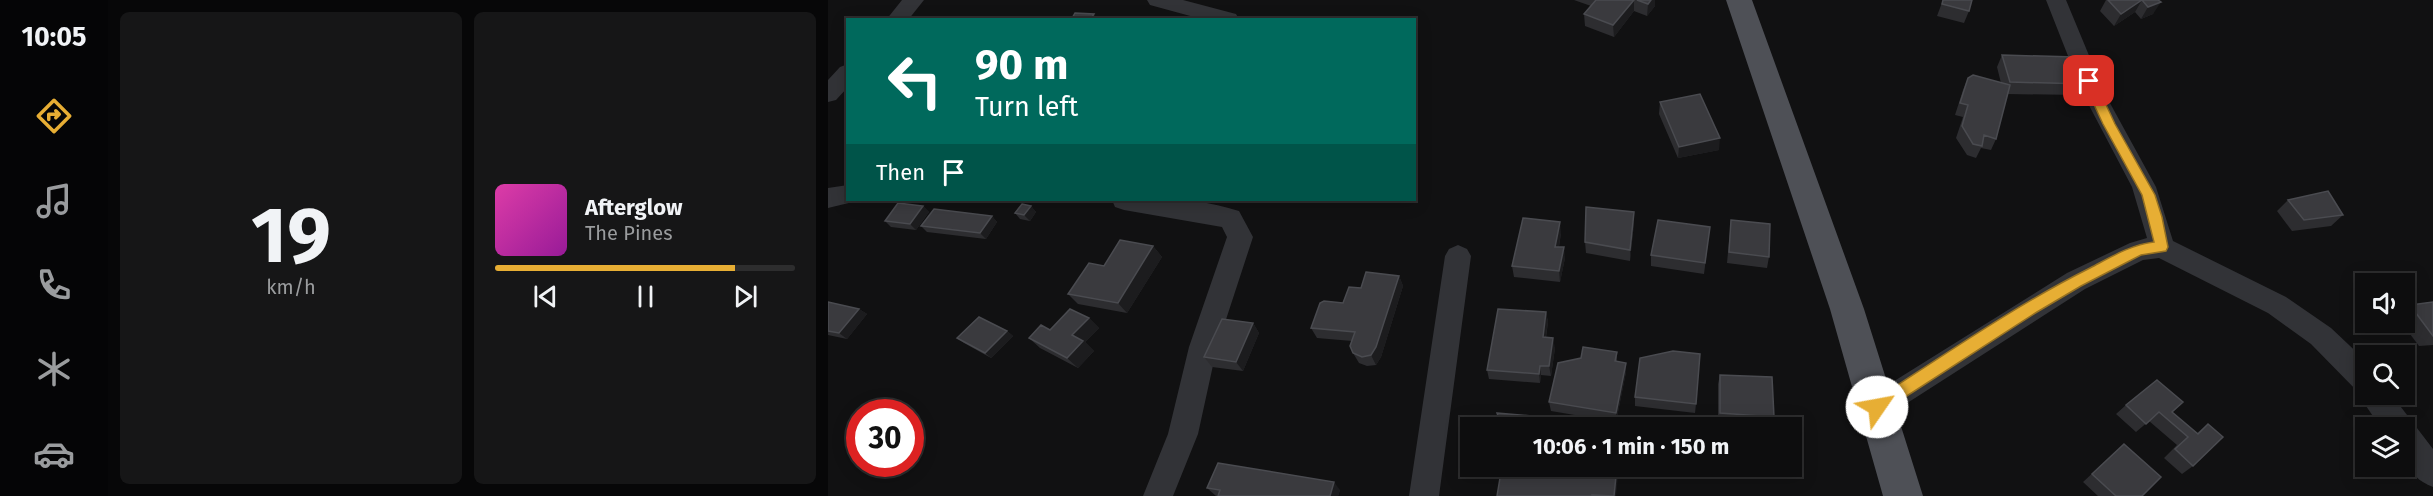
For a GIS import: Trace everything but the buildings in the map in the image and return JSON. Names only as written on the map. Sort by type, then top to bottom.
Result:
[{"type":"main road","points":[[1739,0],[1847,309],[1903,496]]},
{"type":"street","points":[[898,18],[914,0]]},
{"type":"street","points":[[1157,0],[1225,18]]},
{"type":"street","points":[[2056,0],[2070,38],[2109,124],[2148,195],[2156,217],[2161,247]]},
{"type":"street","points":[[828,93],[846,74]]},
{"type":"street","points":[[828,198],[846,194]]},
{"type":"street","points":[[1130,201],[1230,218],[1240,237],[1203,346],[1183,434],[1158,496]]},
{"type":"street","points":[[1877,407],[2076,281],[2139,250],[2161,247],[2277,305],[2321,336],[2355,369]]},
{"type":"street","points":[[1424,496],[1458,256]]},
{"type":"street","points":[[2415,449],[2433,473]]},
{"type":"route","points":[[1877,407],[2031,307],[2076,281],[2139,250],[2161,247],[2156,217],[2148,195],[2135,167],[2109,124],[2089,81]]}]
